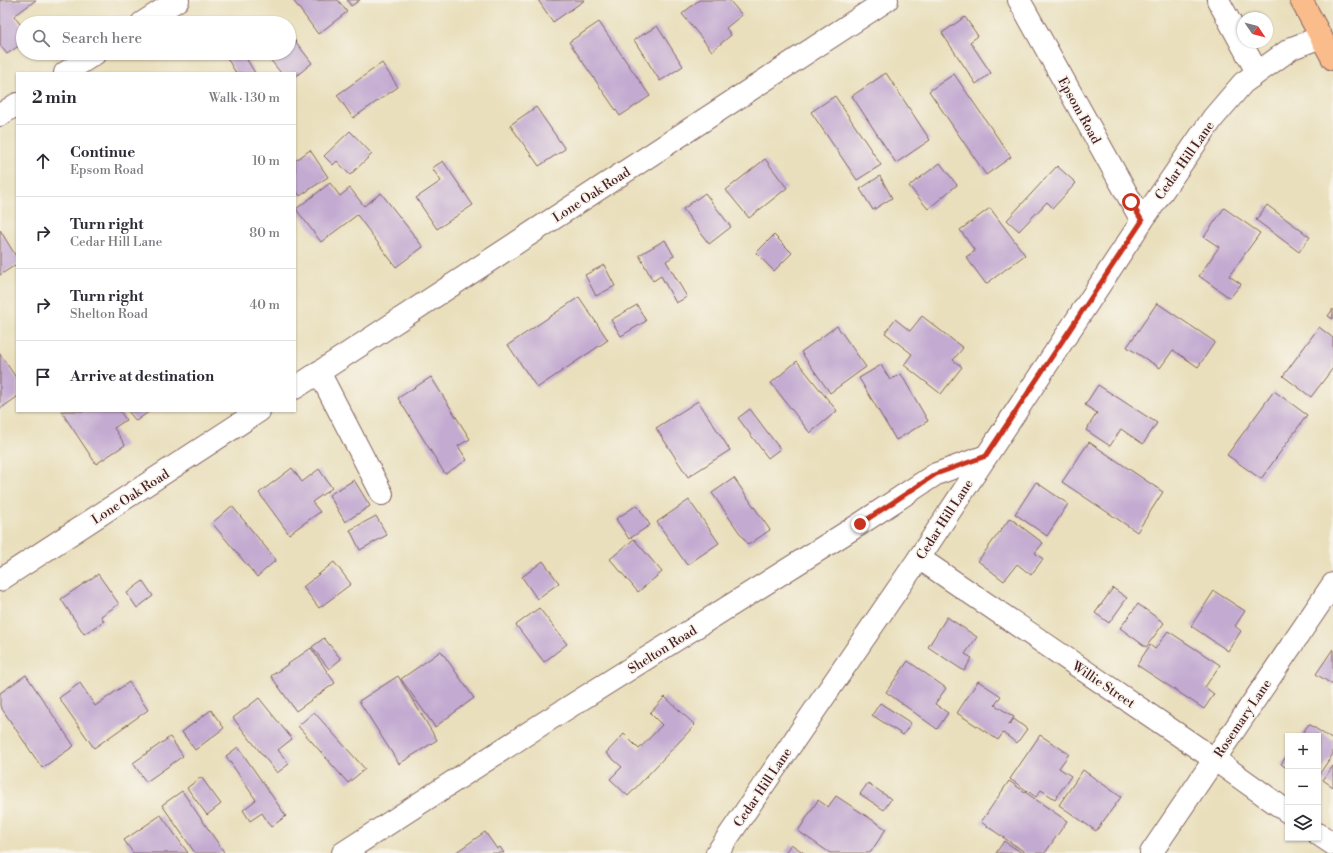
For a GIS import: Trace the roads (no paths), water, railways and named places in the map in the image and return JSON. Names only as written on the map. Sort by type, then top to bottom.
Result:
[{"type":"main road","points":[[1301,0],[1333,59]]},
{"type":"street","points":[[153,16],[178,0]]},
{"type":"street","name":"Lone Oak Road","points":[[296,387],[887,0]]},
{"type":"street","name":"Epsom Road","points":[[1019,0],[1142,221]]},
{"type":"street","points":[[1218,0],[1257,72]]},
{"type":"street","name":"Cedar Hill Lane","points":[[717,853],[919,558],[1142,221],[1213,118],[1243,83],[1257,72],[1292,48],[1321,38]]},
{"type":"street","points":[[67,72],[85,60]]},
{"type":"street","points":[[0,115],[16,105]]},
{"type":"street","points":[[319,372],[382,494]]},
{"type":"street","name":"Lone Oak Road","points":[[0,580],[257,412]]},
{"type":"street","name":"Shelton Road","points":[[343,853],[542,724],[860,524],[936,474],[986,456]]},
{"type":"street","name":"Willie Street","points":[[919,558],[1214,759],[1285,810]]},
{"type":"street","name":"Rosemary Lane","points":[[1151,853],[1333,584]]},
{"type":"street","points":[[1321,836],[1333,844]]}]
